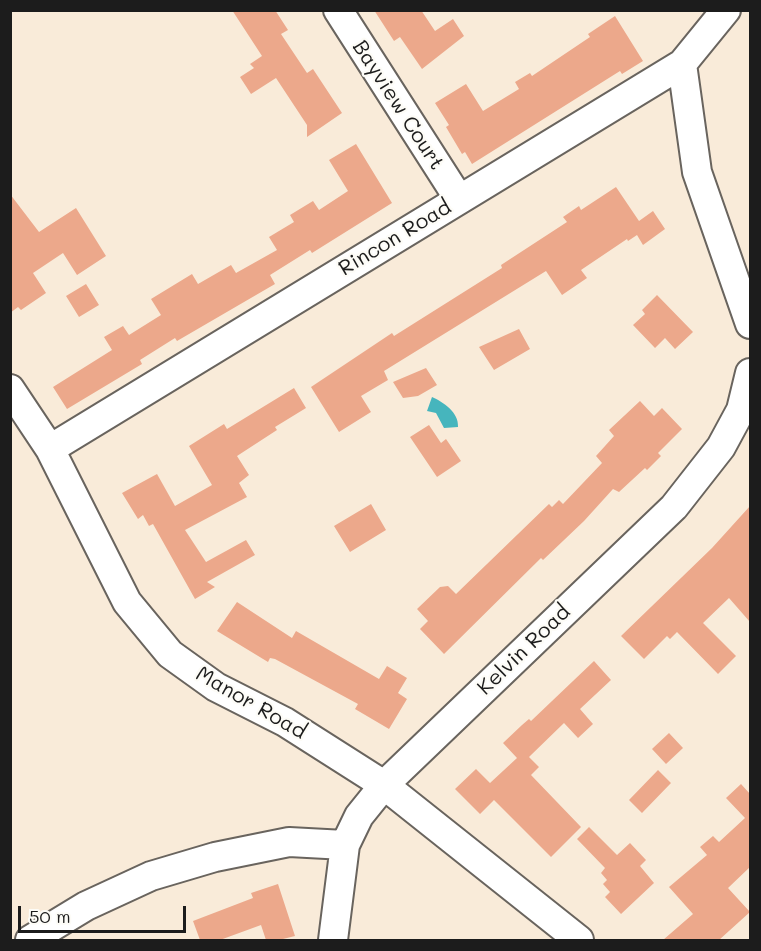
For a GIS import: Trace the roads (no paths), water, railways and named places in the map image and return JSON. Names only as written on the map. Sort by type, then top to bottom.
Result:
[{"type":"street","name":"Bayview Court","points":[[338,10],[459,199]]},
{"type":"street","name":"Rincon Road","points":[[50,449],[682,64],[726,10]]},
{"type":"street","points":[[682,64],[697,172],[750,324]]},
{"type":"street","name":"Kelvin Road","points":[[333,940],[345,845],[359,816],[384,785],[674,507],[721,447],[741,410],[750,373]]},
{"type":"street","name":"Manor Road","points":[[10,389],[50,449],[127,602],[170,654],[216,687],[285,722],[384,785],[579,940]]},
{"type":"street","points":[[30,940],[86,906],[162,873],[215,857],[289,842],[345,845]]},
{"type":"water","points":[[432,397],[453,412],[458,427],[444,428],[436,413],[427,411]]}]
